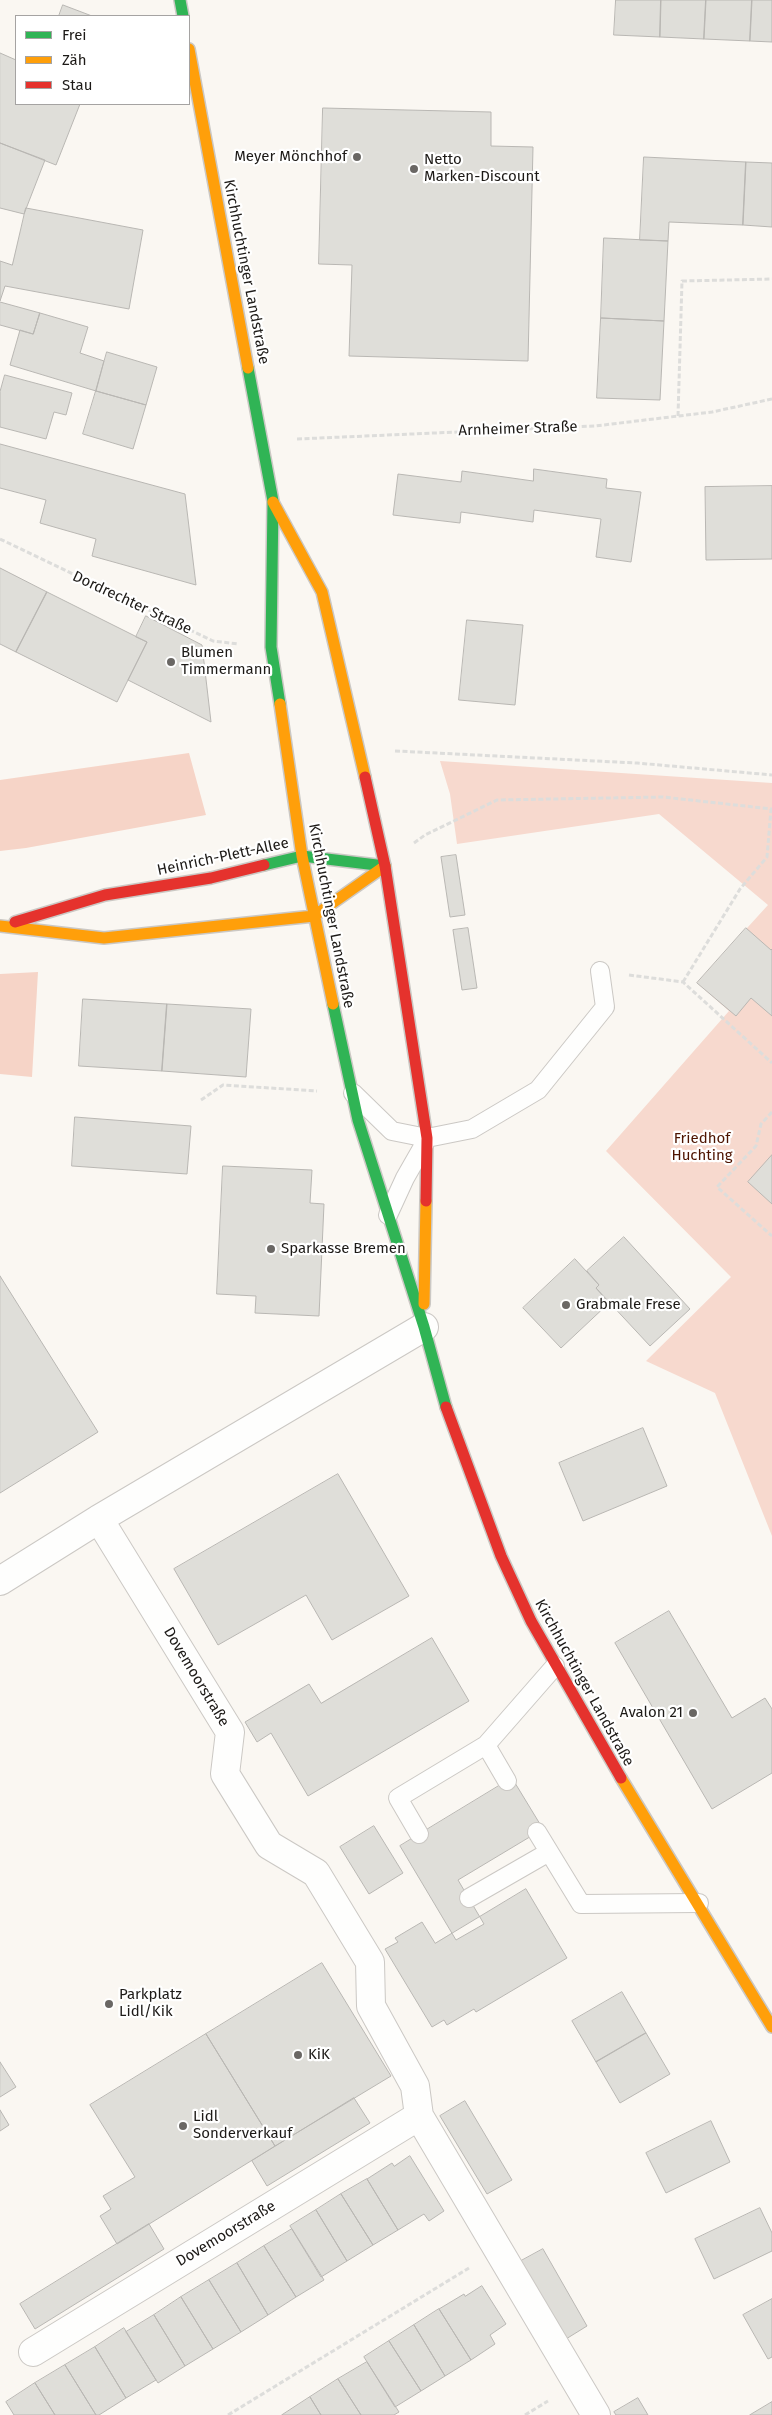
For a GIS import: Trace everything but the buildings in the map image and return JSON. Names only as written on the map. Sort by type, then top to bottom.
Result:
[{"type":"main road","points":[[180,0],[183,15]]},
{"type":"main road","name":"Kirchhuchtinger Landstraße","points":[[190,54],[273,501],[271,647],[302,856],[358,1120],[424,1327],[437,1380],[460,1449],[498,1547],[531,1621],[617,1774],[698,1903],[772,2027]]},
{"type":"main road","name":"Kirchhuchtinger Landstraße","points":[[273,501],[322,592],[356,750],[385,866],[427,1138],[424,1327]]},
{"type":"main road","name":"Heinrich-Plett-Allee","points":[[2,926],[106,895],[211,878],[302,856],[385,866]]},
{"type":"main road","name":"Heinrich-Plett-Allee","points":[[2,926],[104,938],[314,916],[385,866]]},
{"type":"street","points":[[0,1581],[99,1519],[424,1327]]},
{"type":"street","name":"Dovemoorstraße","points":[[99,1519],[230,1732],[225,1774],[269,1845],[316,1873],[370,1962],[371,2006],[415,2086],[419,2116],[596,2415]]},
{"type":"street","name":"Dovemoorstraße","points":[[33,2352],[419,2116]]},
{"type":"lane","points":[[352,1093],[392,1131],[427,1138],[472,1129],[538,1090],[605,1007],[600,971]]},
{"type":"lane","points":[[388,1215],[405,1178],[427,1138]]},
{"type":"lane","points":[[419,1834],[398,1798],[486,1745],[555,1666]]},
{"type":"lane","points":[[486,1745],[507,1781]]},
{"type":"lane","points":[[537,1832],[580,1904],[698,1903]]},
{"type":"lane","points":[[469,1898],[549,1852]]},
{"type":"path","points":[[678,416],[682,281],[772,280]]},
{"type":"path","name":"Arnheimer Straße","points":[[262,442],[337,436],[595,426],[712,412],[772,399]]},
{"type":"path","name":"Dordrechter Straße","points":[[0,538],[213,641],[271,647]]},
{"type":"path","points":[[356,750],[638,763],[772,775]]},
{"type":"path","points":[[385,866],[425,835],[497,800],[663,797],[771,809],[767,857],[740,889],[683,982]]},
{"type":"path","points":[[600,971],[683,982],[772,1063]]},
{"type":"path","points":[[201,1100],[223,1085],[352,1093]]},
{"type":"path","points":[[772,1112],[761,1124],[756,1146],[717,1187],[772,1236]]},
{"type":"path","points":[[228,2415],[498,2250]]},
{"type":"green space","name":"Friedhof Huchting","points":[[440,761],[772,783],[772,1536],[715,1393],[646,1361],[731,1277],[606,1151],[729,1011],[697,983],[768,905],[659,814],[457,844],[450,794]]},
{"type":"shaded area","points":[[189,753],[206,815],[26,848],[0,851],[0,780]]},
{"type":"shaded area","points":[[38,972],[32,1077],[0,1074],[0,974]]},
{"type":"traffic: fast","points":[[180,0],[183,15]]},
{"type":"traffic: fast","points":[[248,368],[273,501],[271,647],[280,704]]},
{"type":"traffic: fast","points":[[264,865],[302,856],[385,866]]},
{"type":"traffic: fast","points":[[333,1004],[358,1120],[424,1327],[446,1407]]},
{"type":"traffic: slow","points":[[190,54],[248,368]]},
{"type":"traffic: slow","points":[[273,502],[322,592],[365,777]]},
{"type":"traffic: slow","points":[[280,704],[302,856],[333,1004]]},
{"type":"traffic: slow","points":[[0,926],[104,938],[314,916],[385,866]]},
{"type":"traffic: slow","points":[[424,1304],[426,1201]]},
{"type":"traffic: slow","points":[[621,1778],[772,2027]]},
{"type":"traffic: jam","points":[[365,777],[385,866],[427,1138],[426,1201]]},
{"type":"traffic: jam","points":[[15,922],[105,895],[211,878],[264,865]]},
{"type":"traffic: jam","points":[[446,1407],[501,1556],[531,1621],[621,1778]]},
{"type":"place","name":"Meyer Mönchhof","points":[[357,157]]},
{"type":"place","name":"Netto Marken-Discount","points":[[414,169]]},
{"type":"place","name":"Blumen Timmermann","points":[[171,662]]},
{"type":"place","name":"Sparkasse Bremen","points":[[271,1249]]},
{"type":"place","name":"Grabmale Frese","points":[[566,1305]]},
{"type":"place","name":"Avalon 21","points":[[693,1713]]},
{"type":"place","name":"Parkplatz Lidl/Kik","points":[[109,2004]]},
{"type":"place","name":"KiK","points":[[298,2055]]},
{"type":"place","name":"Lidl Sonderverkauf","points":[[183,2126]]}]
